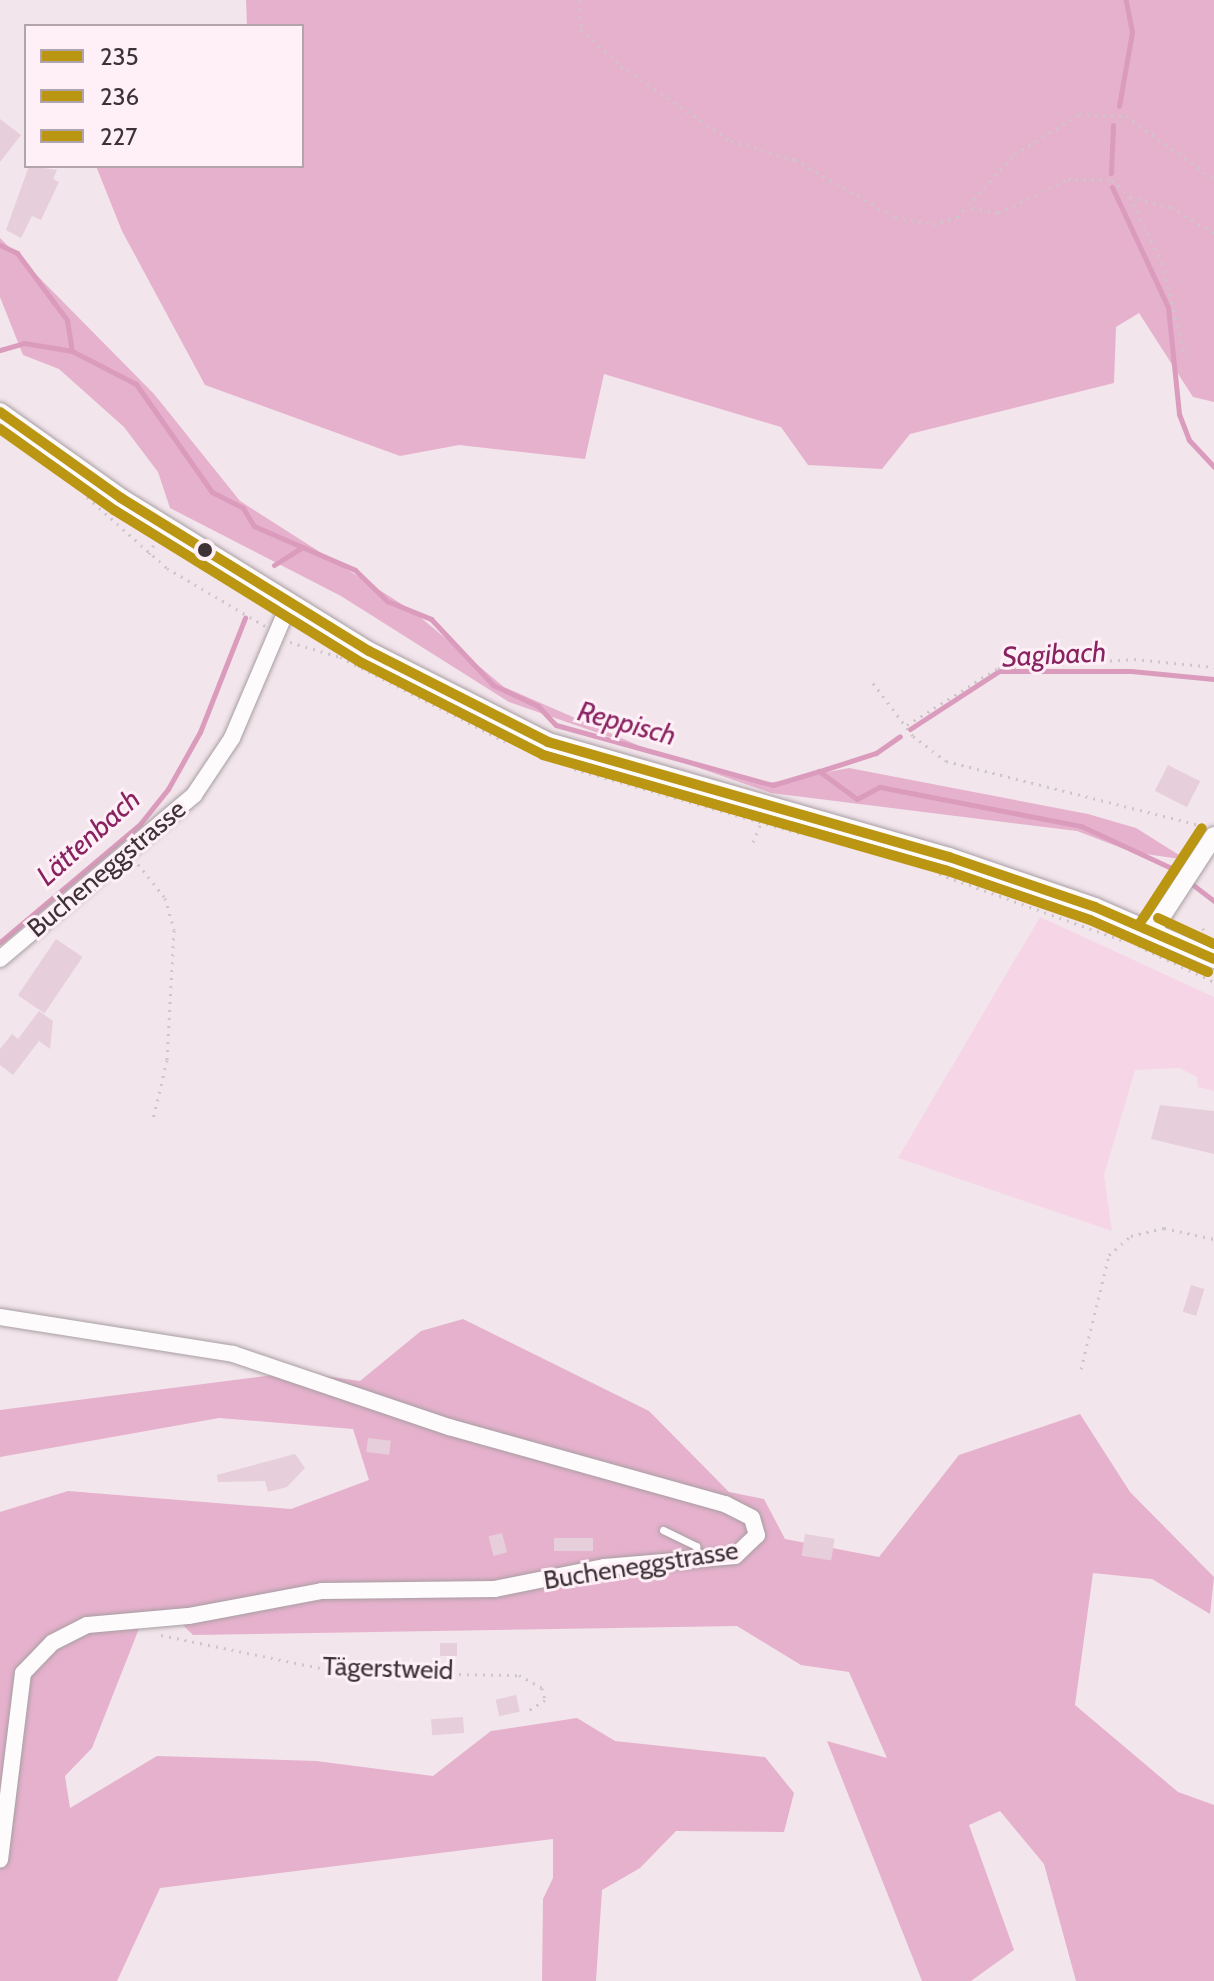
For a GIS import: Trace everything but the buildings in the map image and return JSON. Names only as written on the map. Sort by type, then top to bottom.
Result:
[{"type":"main road","points":[[0,412],[290,602],[406,672],[548,742],[765,808],[949,857],[1152,931],[1214,959]]},
{"type":"main road","points":[[1152,931],[1214,833]]},
{"type":"street","name":"Bucheneggstrasse","points":[[0,959],[131,854],[208,777],[241,718],[271,633],[290,602]]},
{"type":"street","name":"Bucheneggstrasse","points":[[0,1317],[233,1354],[449,1427],[725,1504],[757,1526],[745,1553],[495,1589],[322,1591],[188,1616],[87,1625],[52,1643],[23,1673],[0,1860]]},
{"type":"lane","points":[[663,1530],[696,1546],[698,1558]]},
{"type":"path","points":[[580,0],[581,29],[621,66],[731,141],[795,160],[895,217],[933,224],[972,208],[1015,154],[1079,114],[1126,116],[1214,179]]},
{"type":"path","points":[[972,208],[999,213],[1068,179],[1112,180],[1130,197],[1162,263],[1185,357]]},
{"type":"path","points":[[1130,197],[1171,207],[1214,233]]},
{"type":"path","points":[[76,489],[149,554],[271,633]]},
{"type":"path","points":[[149,554],[155,542]]},
{"type":"path","points":[[906,726],[998,668],[1134,659],[1214,667]]},
{"type":"path","points":[[873,683],[906,726],[946,761],[1214,833]]},
{"type":"path","points":[[753,842],[765,808]]},
{"type":"path","points":[[131,854],[165,898],[174,930],[167,1060],[153,1119]]},
{"type":"path","points":[[1081,1369],[1109,1255],[1131,1236],[1164,1228],[1214,1239]]},
{"type":"path","name":"Tägerstweid","points":[[149,1632],[339,1672],[519,1675],[542,1688],[545,1700],[525,1713]]},
{"type":"shaded area","points":[[246,0],[1214,0],[1214,402],[1193,397],[1139,313],[1116,327],[1114,383],[910,434],[882,469],[808,465],[781,427],[604,374],[585,459],[459,445],[400,456],[205,385],[122,231],[97,168],[304,168],[304,24],[247,24]]},
{"type":"shaded area","points":[[0,238],[154,394],[240,501],[414,612],[504,687],[642,747],[769,783],[849,768],[1088,814],[1136,828],[1187,860],[1132,852],[1077,831],[771,793],[509,702],[341,596],[170,508],[158,472],[124,427],[59,369],[23,355],[0,297]]},
{"type":"shaded area","points":[[1040,917],[1214,997],[1214,1091],[1198,1087],[1197,1077],[1179,1068],[1135,1070],[1104,1175],[1112,1231],[898,1158]]},
{"type":"shaded area","points":[[463,1319],[649,1411],[729,1492],[764,1499],[785,1539],[879,1557],[959,1455],[1080,1414],[1130,1492],[1214,1577],[1210,1614],[1152,1579],[1093,1573],[1075,1705],[1178,1792],[1214,1805],[1214,1981],[1076,1981],[1044,1864],[1000,1811],[969,1825],[1014,1950],[971,1981],[922,1981],[827,1741],[887,1758],[849,1672],[801,1665],[737,1626],[193,1635],[182,1624],[140,1626],[92,1748],[65,1776],[70,1808],[157,1756],[316,1761],[433,1776],[491,1731],[577,1718],[615,1741],[765,1757],[794,1793],[784,1832],[676,1831],[640,1868],[602,1890],[596,1981],[542,1981],[543,1899],[553,1878],[553,1839],[160,1888],[117,1981],[0,1981],[0,1512],[68,1491],[291,1509],[369,1480],[353,1429],[219,1418],[0,1457],[0,1410],[296,1372],[360,1381],[421,1331]]},
{"type":"waterway","points":[[1119,106],[1132,32],[1126,0]]},
{"type":"waterway","points":[[1111,173],[1113,125]]},
{"type":"waterway","points":[[1112,187],[1168,307],[1179,414],[1189,440],[1214,467]]},
{"type":"waterway","name":"Reppisch","points":[[0,245],[17,253],[67,320],[72,351],[136,384],[212,492],[243,508],[254,526],[355,570],[387,601],[431,619],[493,685],[538,706],[556,725],[773,785],[819,771],[857,799],[880,787],[1081,826],[1171,868],[1214,901]]},
{"type":"waterway","points":[[0,350],[24,343],[72,351]]},
{"type":"waterway","name":"Lättenbach","points":[[274,565],[303,547]]},
{"type":"waterway","name":"Lättenbach","points":[[0,942],[140,824],[168,789],[200,732],[245,618]]},
{"type":"waterway","name":"Sagibach","points":[[910,729],[999,671],[1131,671],[1214,679]]},
{"type":"waterway","name":"Sagibach","points":[[820,771],[876,753],[900,736]]},
{"type":"transit line","name":"235","points":[[0,412],[121,498],[369,651],[548,742],[949,857],[1095,907],[1214,959]]},
{"type":"transit line","name":"236","points":[[0,429],[114,510],[362,663],[543,755],[945,870],[1090,920],[1208,972]]},
{"type":"transit line","name":"227","points":[[1140,923],[1202,828]]},
{"type":"transit line","name":"227","points":[[1158,918],[1214,944]]}]
